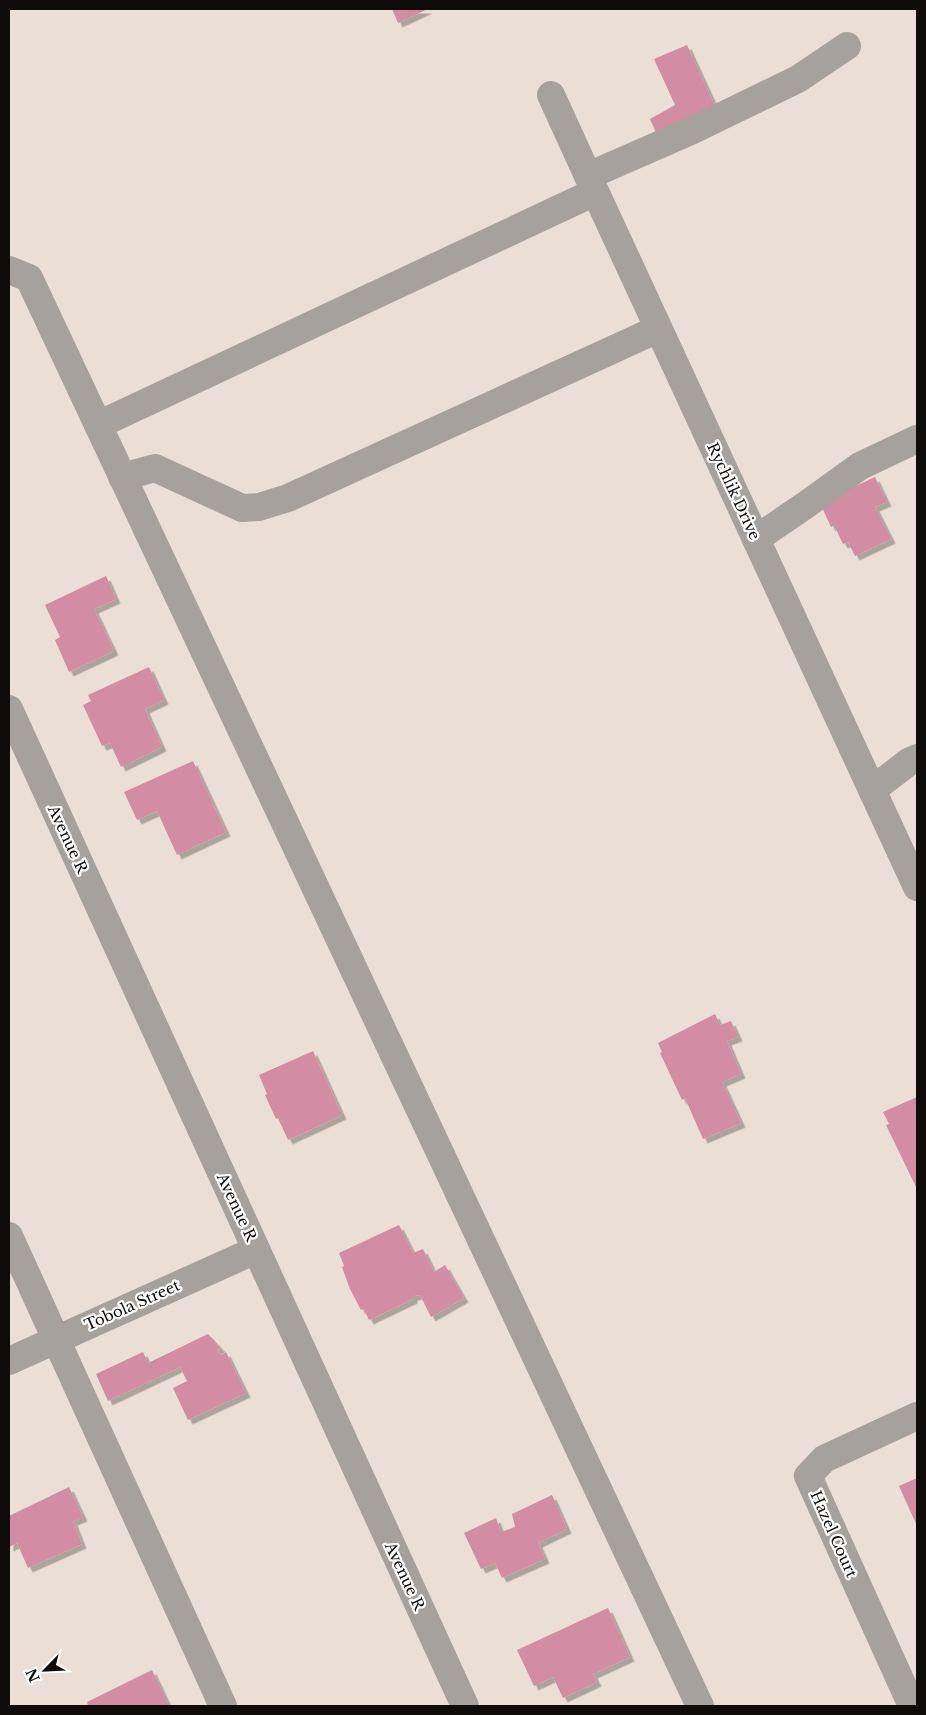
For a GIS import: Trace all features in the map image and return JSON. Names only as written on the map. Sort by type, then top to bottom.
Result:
[{"type":"street","points":[[98,425],[591,184],[693,130],[798,79],[847,46]]},
{"type":"street","name":"Rychlik Drive","points":[[552,95],[591,184],[917,887]]},
{"type":"street","points":[[9,270],[28,278],[700,1706]]},
{"type":"street","points":[[122,477],[156,468],[242,508],[259,506],[288,498],[658,329]]},
{"type":"street","points":[[756,539],[860,466],[917,439]]},
{"type":"street","name":"Avenue R","points":[[9,709],[464,1706]]},
{"type":"street","points":[[872,790],[910,761],[917,758]]},
{"type":"street","points":[[9,1236],[223,1706]]},
{"type":"street","name":"Tobola Street","points":[[9,1361],[256,1250]]},
{"type":"street","name":"Hazel Court","points":[[912,1706],[808,1476],[824,1459],[917,1416]]},
{"type":"building","points":[[392,9],[428,9],[398,23]]},
{"type":"building","points":[[687,45],[716,108],[657,135],[650,119],[675,105],[654,59]]},
{"type":"building","points":[[875,477],[887,502],[875,507],[891,539],[855,556],[848,542],[843,544],[834,525],[831,527],[820,503]]},
{"type":"building","points":[[106,576],[116,599],[94,609],[114,651],[69,672],[55,640],[60,637],[45,605]]},
{"type":"building","points":[[149,667],[164,700],[145,709],[162,747],[121,767],[110,743],[102,746],[83,705],[91,701],[88,695]]},
{"type":"building","points":[[193,761],[226,832],[177,855],[157,811],[137,820],[124,792]]},
{"type":"building","points":[[715,1014],[720,1025],[731,1021],[738,1037],[727,1041],[741,1074],[722,1082],[741,1123],[703,1139],[685,1098],[682,1100],[660,1053],[662,1052],[658,1043]]},
{"type":"building","points":[[313,1051],[342,1115],[288,1140],[265,1095],[267,1094],[259,1075]]},
{"type":"building","points":[[917,1097],[917,1189],[886,1125],[889,1124],[883,1112]]},
{"type":"building","points":[[399,1225],[413,1253],[423,1249],[434,1272],[445,1265],[464,1298],[431,1317],[420,1295],[413,1296],[413,1299],[369,1320],[364,1309],[361,1310],[350,1289],[339,1253]]},
{"type":"building","points":[[208,1334],[221,1348],[217,1350],[221,1355],[226,1352],[246,1393],[188,1420],[173,1388],[187,1381],[180,1367],[108,1401],[96,1374],[143,1352],[148,1363]]},
{"type":"building","points":[[917,1478],[917,1526],[899,1486]]},
{"type":"building","points":[[69,1487],[83,1517],[73,1521],[82,1544],[28,1568],[17,1543],[9,1547],[9,1516]]},
{"type":"building","points":[[552,1495],[567,1529],[538,1543],[545,1559],[502,1578],[495,1563],[481,1569],[464,1533],[496,1518],[501,1532],[515,1527],[512,1514]]},
{"type":"building","points":[[608,1608],[630,1657],[593,1674],[597,1682],[563,1698],[553,1677],[534,1686],[517,1650]]},
{"type":"building","points":[[152,1670],[169,1706],[88,1706],[87,1702]]}]
